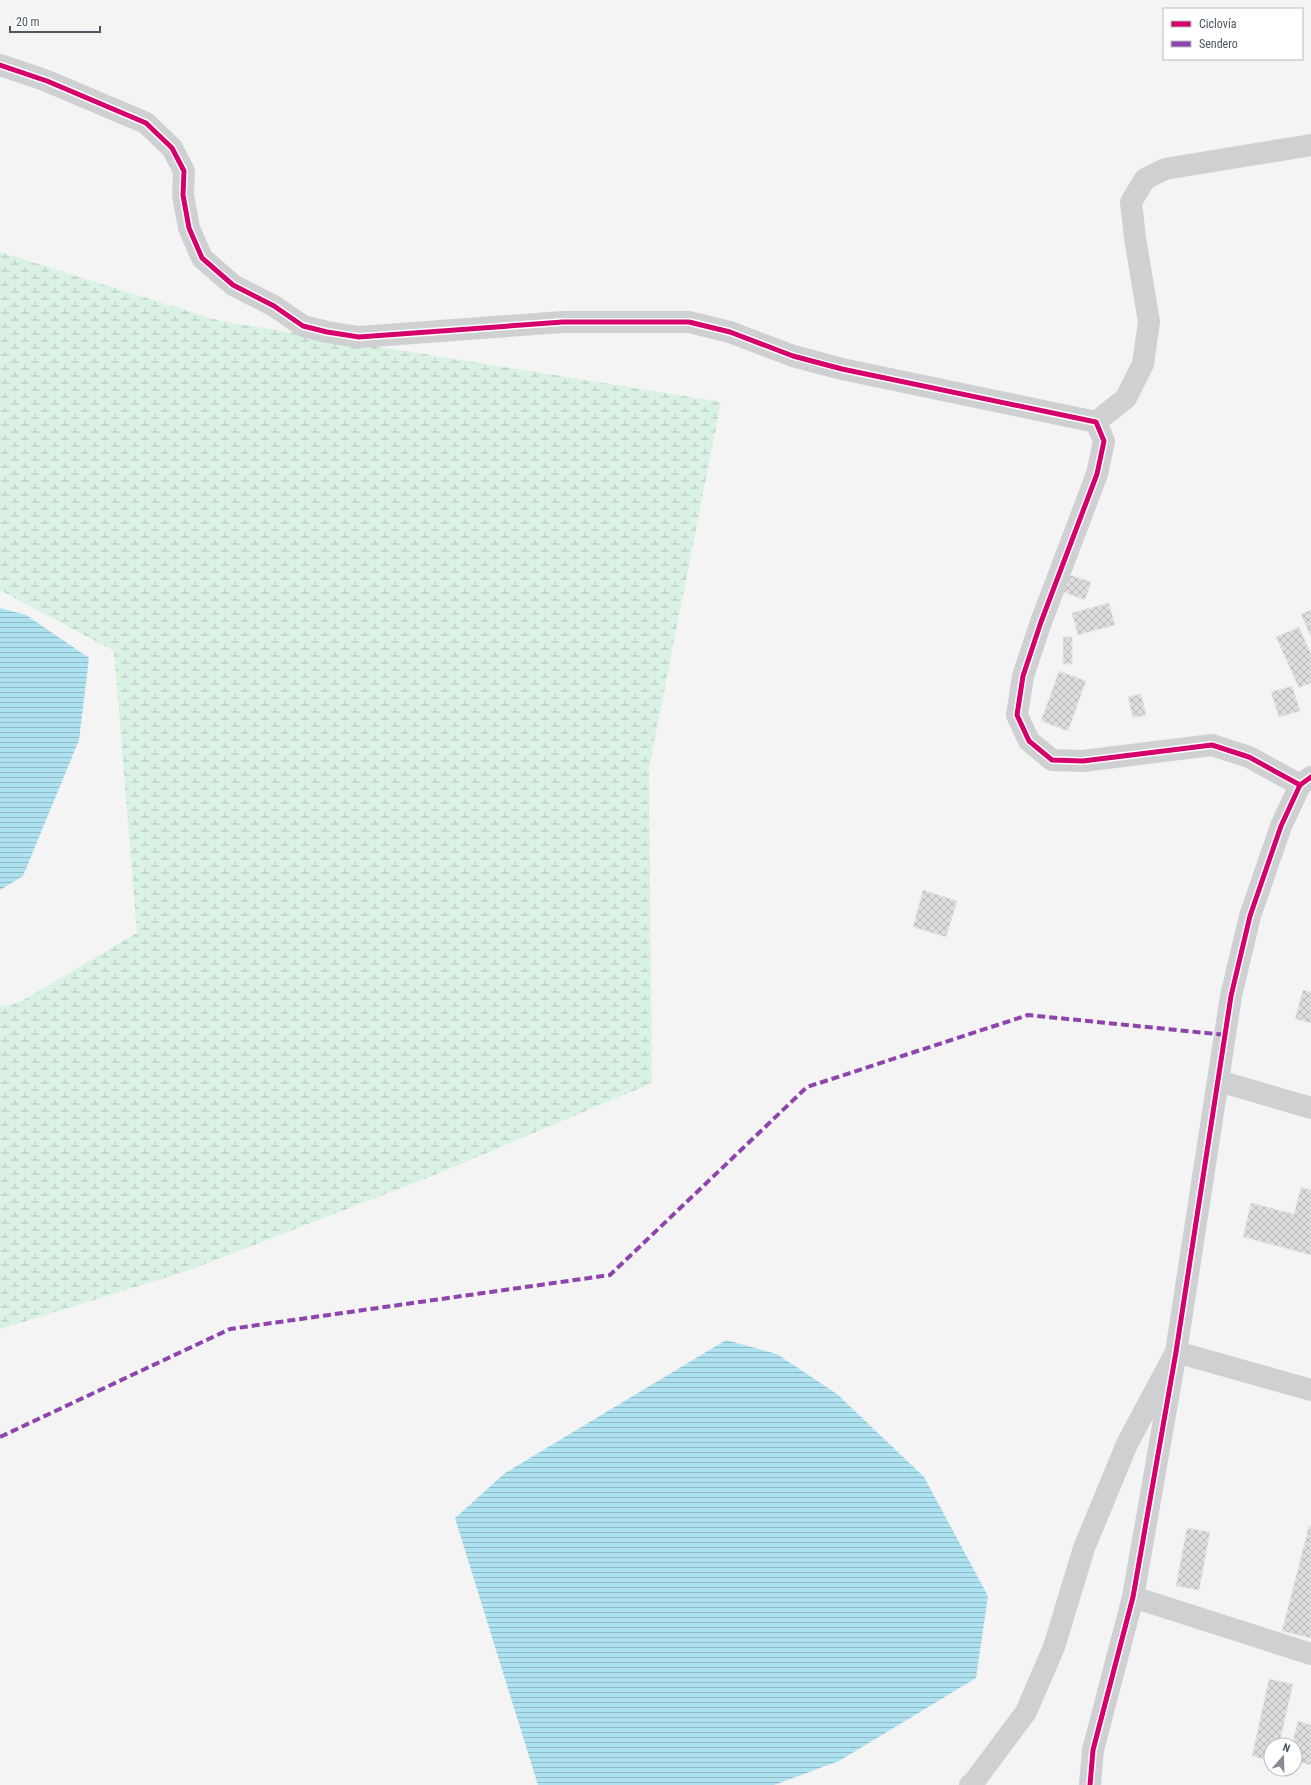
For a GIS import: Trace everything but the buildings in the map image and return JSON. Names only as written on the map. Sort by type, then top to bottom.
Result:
[{"type":"street","points":[[0,65],[47,81],[146,123],[172,148],[184,171],[183,195],[189,228],[202,258],[234,285],[274,306],[303,326],[359,338],[563,322],[690,322],[730,332],[793,356],[842,369],[1096,422]]},
{"type":"street","points":[[1096,422],[1126,398],[1143,364],[1149,322],[1135,238],[1131,202],[1145,179],[1165,168],[1311,145]]},
{"type":"street","points":[[1090,1785],[1093,1750],[1133,1597],[1176,1352],[1231,996],[1250,916],[1281,826],[1306,781],[1249,757],[1212,745],[1083,761],[1052,760],[1029,740],[1017,715],[1023,676],[1041,622],[1097,474],[1104,441],[1096,422]]},
{"type":"street","points":[[1219,1081],[1311,1108]]},
{"type":"street","points":[[1176,1352],[1311,1390]]},
{"type":"street","points":[[974,1784],[1026,1712],[1054,1647],[1084,1548],[1127,1444],[1176,1352]]},
{"type":"street","points":[[1133,1597],[1311,1654]]},
{"type":"green space","points":[[0,252],[220,321],[721,402],[649,768],[652,1083],[432,1176],[184,1272],[0,1329],[0,1007],[20,1002],[137,933],[114,651],[0,590]]},
{"type":"water","points":[[0,608],[26,615],[89,658],[79,740],[23,876],[0,890]]},
{"type":"water","points":[[726,1340],[777,1354],[837,1394],[924,1477],[988,1596],[976,1678],[839,1761],[774,1785],[538,1785],[455,1518],[505,1473]]},
{"type":"marked path","points":[[0,1437],[230,1329],[610,1275],[807,1087],[1028,1015],[1226,1035]]},
{"type":"cycle path","points":[[0,65],[47,81],[146,123],[172,148],[184,171],[183,195],[189,228],[202,258],[233,285],[274,306],[303,326],[327,332],[359,337],[563,322],[689,322],[730,332],[793,356],[842,369],[1096,422],[1104,441],[1097,474],[1041,622],[1023,676],[1017,715],[1029,741],[1052,760],[1083,761],[1212,745],[1249,757],[1300,785]]},
{"type":"cycle path","points":[[1090,1785],[1093,1750],[1133,1597],[1176,1352],[1231,996],[1250,916],[1281,826],[1300,785],[1311,777]]}]
